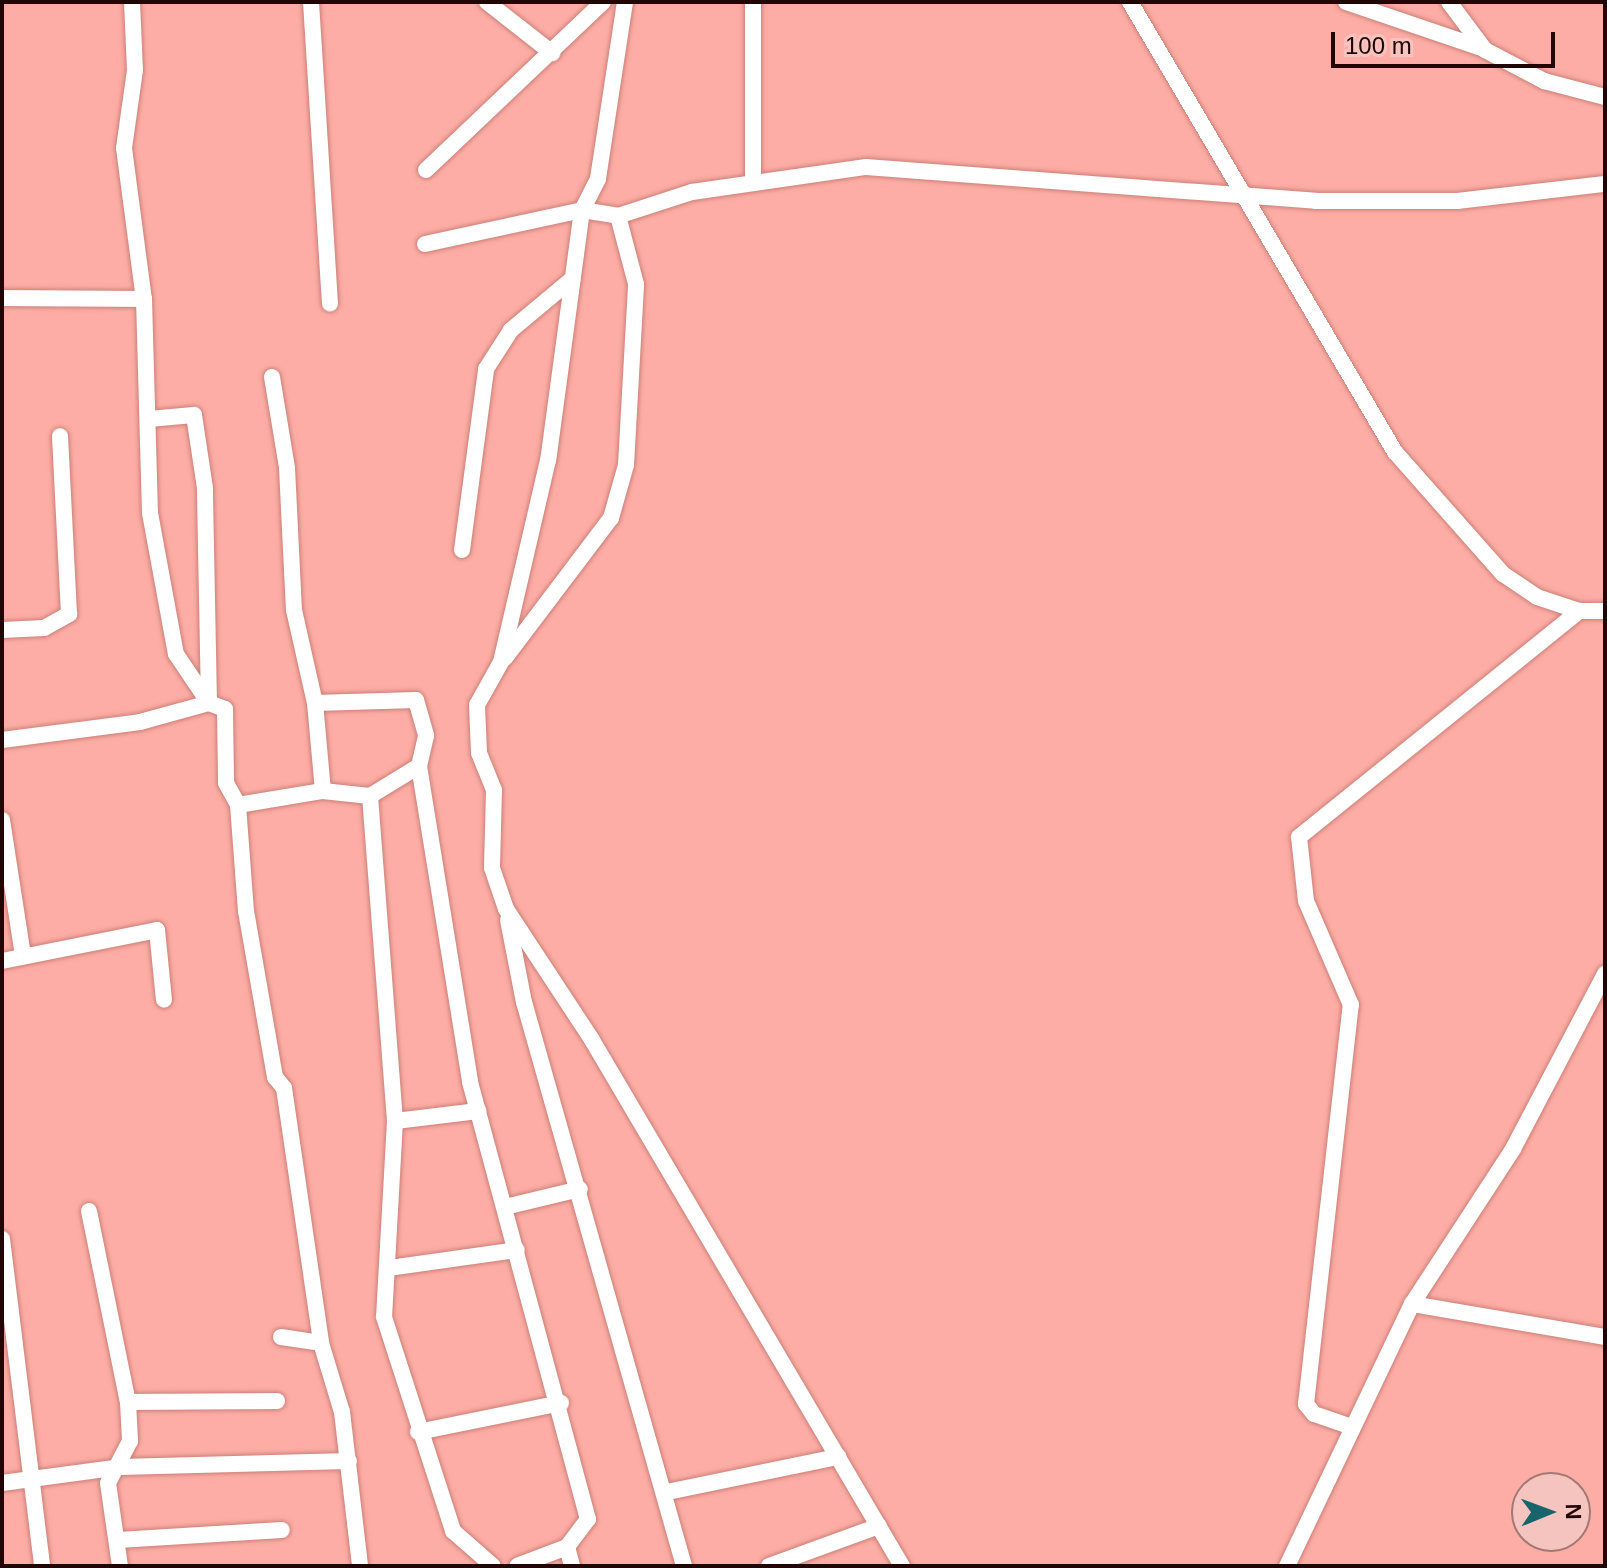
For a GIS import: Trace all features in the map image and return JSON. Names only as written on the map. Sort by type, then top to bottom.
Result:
[{"type":"street","points":[[132,2],[135,70],[124,148],[144,299],[150,513],[176,654],[209,703],[225,709],[226,783],[238,805],[246,911],[275,1077],[284,1088],[321,1343],[349,1461],[360,1566]]},
{"type":"street","points":[[311,2],[330,303]]},
{"type":"street","points":[[487,2],[552,53]]},
{"type":"street","points":[[426,170],[603,2]]},
{"type":"street","points":[[501,662],[548,460],[582,210],[598,179],[625,2]]},
{"type":"street","points":[[753,2],[753,182]]},
{"type":"street","points":[[1130,2],[1248,197],[1341,369],[1395,452],[1503,574],[1579,611],[1605,611]]},
{"type":"street","points":[[1346,2],[1485,50],[1544,81],[1605,97]]},
{"type":"street","points":[[1449,2],[1485,50]]},
{"type":"street","points":[[425,244],[582,210],[618,216],[753,182],[866,167],[1248,197],[1457,201],[1605,184]]},
{"type":"street","points":[[618,216],[636,284],[626,465],[611,518],[501,662],[477,705],[479,753],[494,790],[492,868],[506,909],[524,1002],[667,1492],[684,1566]]},
{"type":"street","points":[[462,550],[486,369],[511,330],[572,279]]},
{"type":"street","points":[[2,298],[144,299]]},
{"type":"street","points":[[272,377],[287,468],[294,610],[315,703],[323,791]]},
{"type":"street","points":[[148,419],[194,415],[205,488],[209,703]]},
{"type":"street","points":[[2,630],[44,628],[69,614],[60,436]]},
{"type":"street","points":[[1352,1427],[1314,1414],[1306,1404],[1351,1005],[1306,901],[1299,837],[1579,611]]},
{"type":"street","points":[[315,703],[416,700],[426,736],[419,766],[478,1111],[561,1403],[588,1519],[567,1547],[517,1566]]},
{"type":"street","points":[[2,740],[140,722],[209,703]]},
{"type":"street","points":[[238,805],[323,791],[370,796],[419,766]]},
{"type":"street","points":[[370,796],[395,1121],[384,1317],[418,1432],[453,1531],[493,1566]]},
{"type":"street","points":[[2,820],[23,956]]},
{"type":"street","points":[[506,909],[902,1566]]},
{"type":"street","points":[[2,961],[157,930],[164,1000]]},
{"type":"street","points":[[1287,1566],[1412,1304],[1513,1149],[1605,974]]},
{"type":"street","points":[[395,1121],[478,1111]]},
{"type":"street","points":[[505,1207],[580,1189]]},
{"type":"street","points":[[89,1211],[128,1402],[130,1441],[120,1467],[108,1483],[120,1566]]},
{"type":"street","points":[[2,1239],[8,1359],[32,1481],[42,1566]]},
{"type":"street","points":[[389,1268],[517,1250]]},
{"type":"street","points":[[1412,1304],[1605,1337]]},
{"type":"street","points":[[281,1337],[321,1343]]},
{"type":"street","points":[[128,1402],[277,1401]]},
{"type":"street","points":[[418,1432],[561,1403]]},
{"type":"street","points":[[667,1492],[838,1457]]},
{"type":"street","points":[[2,1483],[120,1467],[349,1461]]},
{"type":"street","points":[[769,1566],[879,1526]]},
{"type":"street","points":[[118,1540],[282,1530]]},
{"type":"street","points":[[567,1547],[572,1566]]}]
